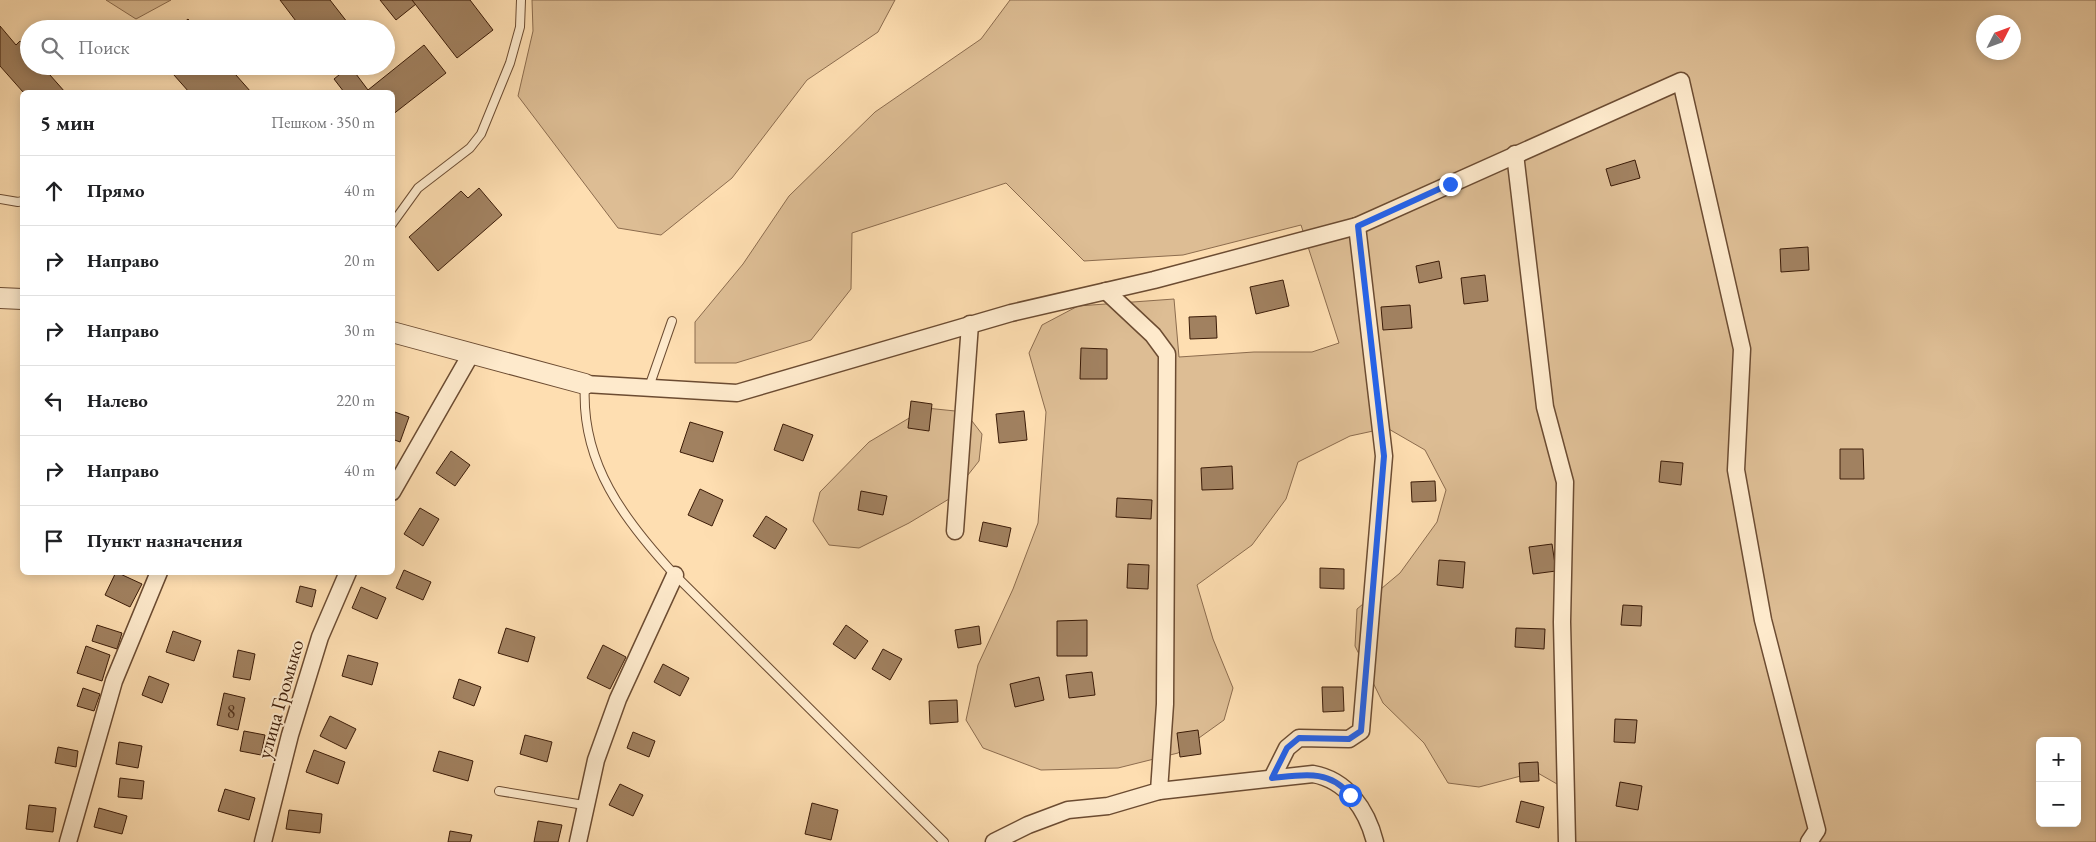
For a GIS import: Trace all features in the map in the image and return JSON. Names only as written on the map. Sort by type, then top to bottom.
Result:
[{"type":"street","points":[[395,333],[586,384],[737,392],[970,324],[1358,226],[1681,80],[1742,349],[1736,470],[1763,620],[1817,830],[1809,842]]},
{"type":"street","points":[[1515,154],[1545,407],[1565,482],[1562,622],[1568,842]]},
{"type":"street","points":[[1272,778],[1287,748],[1299,738],[1349,739],[1361,731],[1384,456],[1358,226]]},
{"type":"street","points":[[1106,291],[1153,335],[1167,354],[1165,704],[1159,791]]},
{"type":"street","points":[[0,298],[20,300]]},
{"type":"street","points":[[955,531],[970,324]]},
{"type":"street","points":[[395,487],[471,354]]},
{"type":"street","points":[[68,842],[114,681],[158,575]]},
{"type":"street","name":"улица Громыко","points":[[263,842],[290,735],[320,637],[347,575]]},
{"type":"street","points":[[578,842],[584,805],[596,760],[618,699],[675,576]]},
{"type":"street","points":[[994,842],[1028,825],[1068,810],[1108,806],[1159,791],[1313,774],[1325,776],[1344,787],[1361,806],[1375,842]]},
{"type":"lane","points":[[395,220],[418,188],[470,148],[481,134],[510,63],[520,27],[521,0]]},
{"type":"lane","points":[[0,199],[20,201]]},
{"type":"lane","points":[[649,388],[672,321]]},
{"type":"lane","points":[[586,384],[584,409],[586,428],[595,458],[613,498],[648,545],[675,576],[944,842]]},
{"type":"lane","points":[[498,792],[584,805]]},
{"type":"shaded area","points":[[106,0],[171,0],[136,19]]},
{"type":"shaded area","points":[[532,0],[895,0],[878,32],[807,80],[732,178],[661,235],[618,228],[518,96],[533,31]]},
{"type":"shaded area","points":[[1010,0],[2096,0],[2096,842],[1574,842],[1564,788],[1536,772],[1479,787],[1448,783],[1424,743],[1383,703],[1355,646],[1357,609],[1400,573],[1437,522],[1446,490],[1425,450],[1387,428],[1350,436],[1298,462],[1286,499],[1252,545],[1197,585],[1213,639],[1233,688],[1224,720],[1178,753],[1118,768],[1041,770],[983,748],[966,720],[978,665],[1013,589],[1038,523],[1046,412],[1029,353],[1042,325],[1078,306],[1174,299],[1179,357],[1254,352],[1312,352],[1339,343],[1301,225],[1183,255],[1084,261],[1006,183],[852,233],[851,289],[811,340],[736,363],[695,363],[695,322],[743,264],[789,196],[875,112],[981,39]]},
{"type":"shaded area","points":[[926,408],[965,412],[982,434],[979,461],[949,499],[909,523],[859,548],[829,545],[813,521],[820,492],[869,442]]},
{"type":"building","points":[[280,0],[330,0],[346,20],[295,20]]},
{"type":"building","points":[[380,0],[412,0],[416,4],[396,20]]},
{"type":"building","points":[[412,0],[470,0],[493,30],[457,58]]},
{"type":"building","points":[[0,26],[16,45],[20,41],[20,75],[50,75],[63,90],[21,90],[0,66]]},
{"type":"building","points":[[424,45],[446,73],[395,113],[395,90],[368,90],[387,75],[395,75],[395,68]]},
{"type":"building","points":[[174,75],[236,75],[249,90],[187,90]]},
{"type":"building","points":[[339,75],[357,75],[368,90],[342,90],[334,79]]},
{"type":"building","points":[[1635,160],[1640,178],[1611,186],[1606,169]]},
{"type":"building","points":[[479,188],[502,215],[438,271],[409,237],[461,191],[468,198]]},
{"type":"building","points":[[1808,247],[1809,270],[1781,272],[1780,249]]},
{"type":"building","points":[[1439,261],[1442,278],[1419,283],[1416,266]]},
{"type":"building","points":[[1485,275],[1488,301],[1464,304],[1461,278]]},
{"type":"building","points":[[1283,280],[1289,306],[1256,314],[1250,287]]},
{"type":"building","points":[[1410,305],[1412,328],[1383,330],[1381,307]]},
{"type":"building","points":[[1216,316],[1217,338],[1190,339],[1189,317]]},
{"type":"building","points":[[1081,348],[1107,349],[1107,379],[1080,379]]},
{"type":"building","points":[[911,401],[932,404],[929,431],[908,428]]},
{"type":"building","points":[[1024,411],[1027,440],[999,443],[996,414]]},
{"type":"building","points":[[395,412],[409,417],[400,442],[395,440]]},
{"type":"building","points":[[690,422],[723,432],[713,462],[680,452]]},
{"type":"building","points":[[783,424],[813,435],[803,461],[774,450]]},
{"type":"building","points":[[1840,449],[1863,449],[1864,479],[1840,479]]},
{"type":"building","points":[[451,451],[470,465],[455,486],[436,473]]},
{"type":"building","points":[[1661,461],[1683,463],[1681,485],[1659,482]]},
{"type":"building","points":[[1232,466],[1233,489],[1202,490],[1201,468]]},
{"type":"building","points":[[1435,481],[1436,501],[1412,502],[1411,482]]},
{"type":"building","points":[[700,489],[723,500],[712,526],[688,515]]},
{"type":"building","points":[[861,491],[887,496],[883,515],[858,510]]},
{"type":"building","points":[[1117,498],[1152,500],[1151,519],[1116,517]]},
{"type":"building","points":[[420,508],[439,519],[423,546],[404,534]]},
{"type":"building","points":[[766,516],[787,529],[775,549],[753,536]]},
{"type":"building","points":[[983,522],[1011,528],[1007,547],[979,541]]},
{"type":"building","points":[[1552,544],[1556,571],[1533,574],[1529,547]]},
{"type":"building","points":[[1439,560],[1465,562],[1463,588],[1437,585]]},
{"type":"building","points":[[1128,564],[1149,565],[1148,589],[1127,588]]},
{"type":"building","points":[[1320,568],[1344,569],[1344,589],[1320,588]]},
{"type":"building","points":[[404,570],[431,582],[423,600],[396,588]]},
{"type":"building","points":[[115,575],[122,575],[142,584],[130,607],[105,595]]},
{"type":"building","points":[[300,586],[316,590],[312,607],[296,602]]},
{"type":"building","points":[[361,587],[386,598],[377,619],[352,608]]},
{"type":"building","points":[[1623,605],[1642,606],[1641,626],[1621,625]]},
{"type":"building","points":[[1087,620],[1087,656],[1057,656],[1057,621]]},
{"type":"building","points":[[97,625],[122,633],[117,649],[92,641]]},
{"type":"building","points":[[846,625],[868,641],[855,659],[833,644]]},
{"type":"building","points":[[979,626],[981,644],[958,648],[955,630]]},
{"type":"building","points":[[506,628],[535,637],[528,662],[498,653]]},
{"type":"building","points":[[1516,628],[1545,629],[1544,649],[1515,647]]},
{"type":"building","points":[[173,631],[201,641],[194,661],[166,652]]},
{"type":"building","points":[[603,645],[626,657],[610,689],[587,678]]},
{"type":"building","points":[[86,646],[110,655],[102,681],[77,673]]},
{"type":"building","points":[[883,649],[902,659],[890,680],[872,669]]},
{"type":"building","points":[[238,650],[255,654],[250,680],[233,677]]},
{"type":"building","points":[[348,655],[378,663],[372,685],[342,676]]},
{"type":"building","points":[[663,664],[689,678],[680,696],[654,682]]},
{"type":"building","points":[[1092,672],[1095,695],[1069,698],[1066,675]]},
{"type":"building","points":[[149,676],[169,684],[162,703],[142,695]]},
{"type":"building","points":[[1039,677],[1044,700],[1015,707],[1010,684]]},
{"type":"building","points":[[459,679],[481,687],[474,706],[453,698]]},
{"type":"building","points":[[1322,687],[1343,687],[1344,711],[1323,712]]},
{"type":"building","points":[[83,688],[100,694],[94,711],[77,706]]},
{"type":"building","points":[[224,693],[245,698],[238,730],[217,725]]},
{"type":"building","points":[[957,700],[958,722],[930,724],[929,701]]},
{"type":"building","points":[[330,716],[356,729],[346,749],[320,736]]},
{"type":"building","points":[[1615,719],[1637,720],[1635,743],[1614,742]]},
{"type":"building","points":[[1198,730],[1201,754],[1180,757],[1177,733]]},
{"type":"building","points":[[244,731],[265,735],[261,755],[240,751]]},
{"type":"building","points":[[633,732],[655,741],[649,757],[627,748]]},
{"type":"building","points":[[525,735],[552,742],[547,762],[520,754]]},
{"type":"building","points":[[119,742],[142,746],[138,768],[116,764]]},
{"type":"building","points":[[58,747],[78,751],[76,767],[55,763]]},
{"type":"building","points":[[314,750],[345,762],[338,784],[306,772]]},
{"type":"building","points":[[439,751],[473,761],[468,781],[433,771]]},
{"type":"building","points":[[1538,762],[1539,781],[1520,782],[1519,763]]},
{"type":"building","points":[[120,778],[144,781],[142,799],[118,797]]},
{"type":"building","points":[[1620,782],[1642,786],[1638,810],[1616,806]]},
{"type":"building","points":[[620,784],[643,795],[633,816],[609,805]]},
{"type":"building","points":[[225,789],[255,798],[249,820],[218,811]]},
{"type":"building","points":[[1521,801],[1544,807],[1539,828],[1516,822]]},
{"type":"building","points":[[812,803],[838,810],[831,840],[805,834]]},
{"type":"building","points":[[29,805],[56,808],[53,832],[26,829]]},
{"type":"building","points":[[99,808],[127,816],[122,834],[94,827]]},
{"type":"building","points":[[289,810],[322,814],[320,833],[286,829]]},
{"type":"building","points":[[538,821],[562,825],[558,842],[534,842]]},
{"type":"building","points":[[450,831],[472,835],[470,842],[448,842]]},
{"type":"route","points":[[1350,795],[1344,787],[1325,776],[1313,774],[1272,778],[1287,748],[1299,738],[1325,737],[1349,739],[1361,731],[1384,456],[1358,226],[1450,184]]}]
